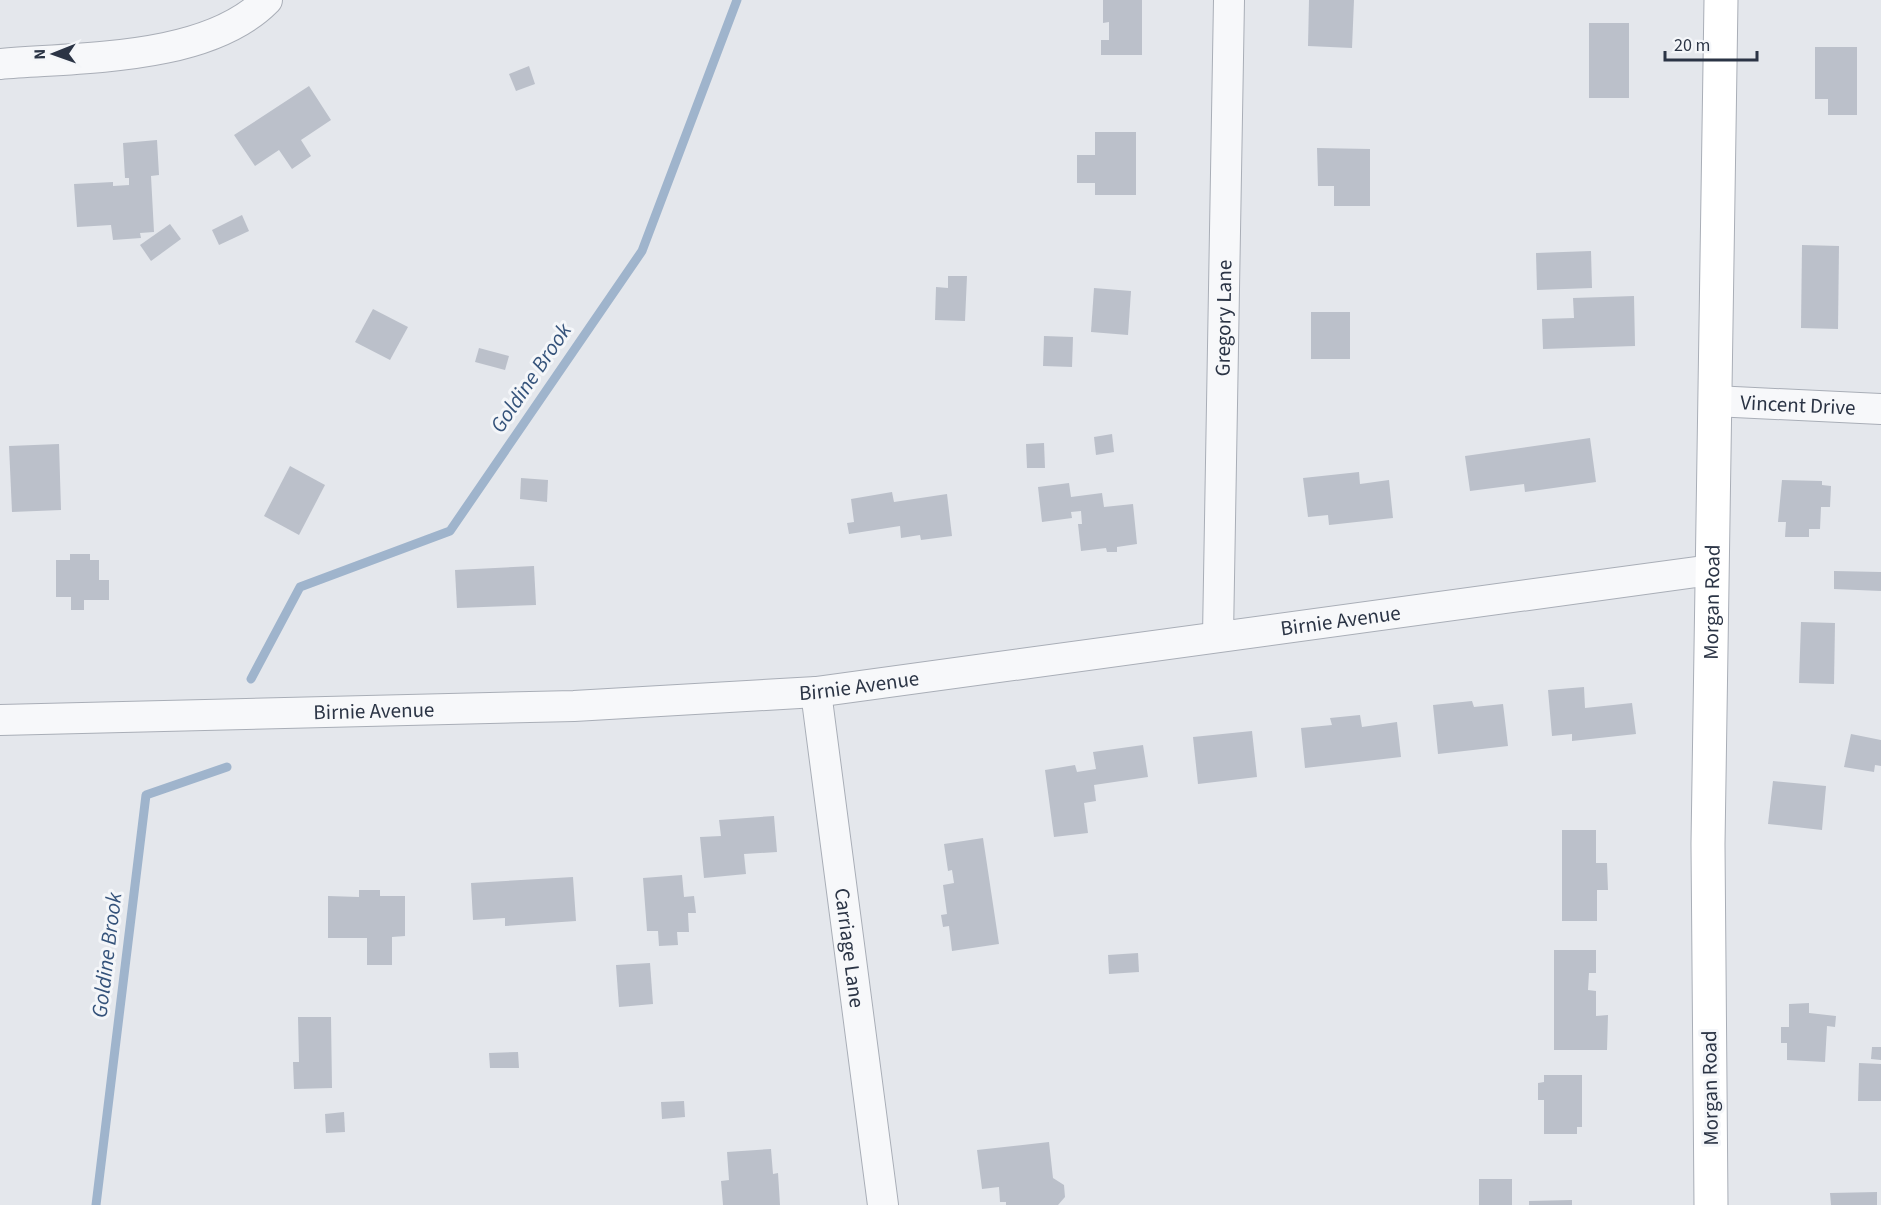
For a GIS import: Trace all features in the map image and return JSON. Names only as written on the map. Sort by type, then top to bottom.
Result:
[{"type":"main road","name":"Morgan Road","points":[[1711,1205],[1708,980],[1711,570],[1721,0]]},
{"type":"street","points":[[0,64],[140,51],[178,44],[224,30],[245,19],[267,0]]},
{"type":"street","name":"Gregory Lane","points":[[1218,636],[1228,0]]},
{"type":"street","name":"Vincent Drive","points":[[1714,401],[1881,409]]},
{"type":"street","name":"Birnie Avenue","points":[[0,720],[583,705],[816,692],[1711,570]]},
{"type":"street","name":"Carriage Lane","points":[[816,692],[883,1205]]},
{"type":"building","points":[[1103,0],[1142,0],[1142,55],[1101,55],[1101,40],[1109,40],[1109,22],[1103,23]]},
{"type":"building","points":[[1309,0],[1354,0],[1352,48],[1308,46]]},
{"type":"building","points":[[1589,23],[1629,23],[1629,98],[1589,98]]},
{"type":"building","points":[[1815,47],[1857,47],[1857,115],[1828,115],[1828,99],[1815,99]]},
{"type":"building","points":[[529,66],[535,84],[516,91],[509,74]]},
{"type":"building","points":[[309,86],[331,120],[301,140],[311,156],[292,169],[279,150],[255,166],[234,135]]},
{"type":"building","points":[[1095,132],[1136,132],[1136,195],[1095,195],[1095,183],[1077,183],[1077,155],[1095,155]]},
{"type":"building","points":[[157,140],[159,175],[151,176],[154,232],[140,233],[141,238],[113,240],[111,225],[77,227],[74,184],[113,182],[113,186],[129,185],[129,178],[125,178],[123,143]]},
{"type":"building","points":[[1317,148],[1370,149],[1370,206],[1334,206],[1334,186],[1318,186]]},
{"type":"building","points":[[242,215],[249,231],[219,245],[212,230]]},
{"type":"building","points":[[170,224],[181,239],[151,261],[140,245]]},
{"type":"building","points":[[1802,245],[1839,246],[1838,329],[1801,328]]},
{"type":"building","points":[[1591,251],[1592,288],[1537,290],[1536,253]]},
{"type":"building","points":[[948,276],[967,276],[965,321],[935,320],[936,287],[948,288]]},
{"type":"building","points":[[1094,288],[1131,291],[1128,335],[1091,332]]},
{"type":"building","points":[[1634,296],[1635,346],[1543,349],[1542,319],[1574,318],[1573,298]]},
{"type":"building","points":[[373,309],[408,327],[390,360],[355,342]]},
{"type":"building","points":[[1311,312],[1350,312],[1350,359],[1311,359]]},
{"type":"building","points":[[1044,336],[1073,337],[1072,367],[1043,366]]},
{"type":"building","points":[[479,348],[509,356],[505,370],[475,362]]},
{"type":"building","points":[[1112,434],[1114,452],[1096,455],[1094,437]]},
{"type":"building","points":[[1590,438],[1596,482],[1525,492],[1524,484],[1470,491],[1465,456]]},
{"type":"building","points":[[1044,443],[1045,468],[1027,468],[1026,444]]},
{"type":"building","points":[[59,444],[61,510],[12,512],[9,446]]},
{"type":"building","points":[[290,466],[325,485],[299,535],[264,516]]},
{"type":"building","points":[[1359,472],[1360,484],[1389,480],[1393,518],[1329,525],[1328,515],[1308,517],[1303,478]]},
{"type":"building","points":[[521,478],[548,480],[547,502],[520,499]]},
{"type":"building","points":[[1782,480],[1822,481],[1822,485],[1831,486],[1830,507],[1821,507],[1820,529],[1809,529],[1809,537],[1785,537],[1786,522],[1778,522]]},
{"type":"building","points":[[1069,483],[1071,497],[1102,493],[1104,507],[1133,504],[1137,544],[1117,547],[1117,552],[1107,552],[1106,548],[1081,551],[1078,524],[1082,524],[1081,511],[1071,512],[1072,518],[1042,522],[1038,487]]},
{"type":"building","points":[[892,492],[894,502],[947,494],[952,536],[921,540],[920,535],[901,538],[900,526],[849,534],[847,523],[854,522],[851,499]]},
{"type":"building","points":[[70,554],[90,554],[90,560],[99,560],[99,580],[109,580],[109,600],[84,600],[84,610],[71,610],[71,597],[56,597],[56,560],[70,560]]},
{"type":"building","points":[[534,566],[536,605],[457,608],[455,570]]},
{"type":"building","points":[[1834,571],[1881,572],[1881,591],[1834,589]]},
{"type":"building","points":[[1801,622],[1835,623],[1834,684],[1799,683]]},
{"type":"building","points":[[1584,687],[1585,708],[1632,703],[1636,734],[1572,741],[1572,734],[1552,736],[1548,690]]},
{"type":"building","points":[[1472,701],[1474,707],[1503,704],[1508,746],[1438,754],[1433,705]]},
{"type":"building","points":[[1360,715],[1362,727],[1397,722],[1401,757],[1305,768],[1301,728],[1332,725],[1330,718]]},
{"type":"building","points":[[1252,731],[1257,777],[1198,784],[1193,737]]},
{"type":"building","points":[[1851,734],[1881,740],[1881,766],[1875,765],[1874,772],[1844,767]]},
{"type":"building","points":[[1143,745],[1148,777],[1094,785],[1096,801],[1084,803],[1088,833],[1054,837],[1045,770],[1075,765],[1077,772],[1096,769],[1093,752]]},
{"type":"building","points":[[1773,781],[1826,786],[1822,830],[1768,824]]},
{"type":"building","points":[[774,816],[777,852],[744,854],[746,874],[704,878],[700,837],[721,836],[719,820]]},
{"type":"building","points":[[1562,830],[1596,830],[1596,863],[1607,863],[1608,890],[1597,890],[1597,921],[1562,921]]},
{"type":"building","points":[[983,838],[999,944],[952,951],[949,926],[943,927],[941,915],[947,914],[943,885],[954,883],[952,870],[948,871],[944,844]]},
{"type":"building","points":[[682,875],[684,897],[694,896],[696,913],[688,913],[689,932],[677,932],[678,945],[659,946],[658,931],[647,931],[643,878]]},
{"type":"building","points":[[573,877],[576,921],[505,926],[505,918],[473,920],[471,883]]},
{"type":"building","points":[[359,890],[380,890],[380,896],[405,896],[405,936],[392,937],[392,965],[367,965],[367,938],[328,938],[328,896],[359,897]]},
{"type":"building","points":[[1554,950],[1596,950],[1596,973],[1589,973],[1588,990],[1596,991],[1596,1016],[1608,1015],[1607,1050],[1554,1050]]},
{"type":"building","points":[[1138,953],[1139,972],[1109,974],[1108,955]]},
{"type":"building","points":[[650,963],[653,1004],[619,1007],[616,965]]},
{"type":"building","points":[[1809,1003],[1809,1013],[1836,1016],[1835,1027],[1827,1026],[1825,1062],[1787,1060],[1787,1043],[1781,1043],[1781,1027],[1789,1027],[1789,1004]]},
{"type":"building","points":[[298,1017],[331,1017],[332,1088],[294,1089],[293,1062],[299,1062]]},
{"type":"building","points":[[1872,1047],[1881,1047],[1881,1060],[1871,1059]]},
{"type":"building","points":[[518,1052],[519,1068],[490,1068],[489,1053]]},
{"type":"building","points":[[1859,1063],[1881,1064],[1881,1101],[1858,1101]]},
{"type":"building","points":[[1544,1075],[1582,1075],[1582,1127],[1577,1127],[1577,1134],[1544,1134],[1544,1100],[1538,1100],[1538,1083],[1544,1082]]},
{"type":"building","points":[[684,1101],[685,1117],[662,1119],[661,1102]]},
{"type":"building","points":[[344,1112],[345,1132],[326,1133],[325,1114]]},
{"type":"building","points":[[1049,1142],[1053,1178],[1064,1185],[1065,1197],[1058,1205],[1006,1205],[1006,1202],[1000,1202],[999,1187],[982,1189],[977,1150]]},
{"type":"building","points":[[771,1149],[773,1174],[778,1173],[780,1205],[723,1205],[721,1181],[729,1180],[727,1152]]},
{"type":"building","points":[[1479,1179],[1512,1179],[1512,1205],[1479,1205]]},
{"type":"building","points":[[1877,1192],[1877,1205],[1831,1205],[1830,1193]]},
{"type":"building","points":[[1572,1200],[1572,1205],[1529,1205],[1529,1201]]},
{"type":"waterway","name":"Goldine Brook","points":[[251,679],[300,587],[450,531],[642,251],[737,0]]},
{"type":"waterway","name":"Goldine Brook","points":[[96,1205],[146,795],[227,767]]}]
